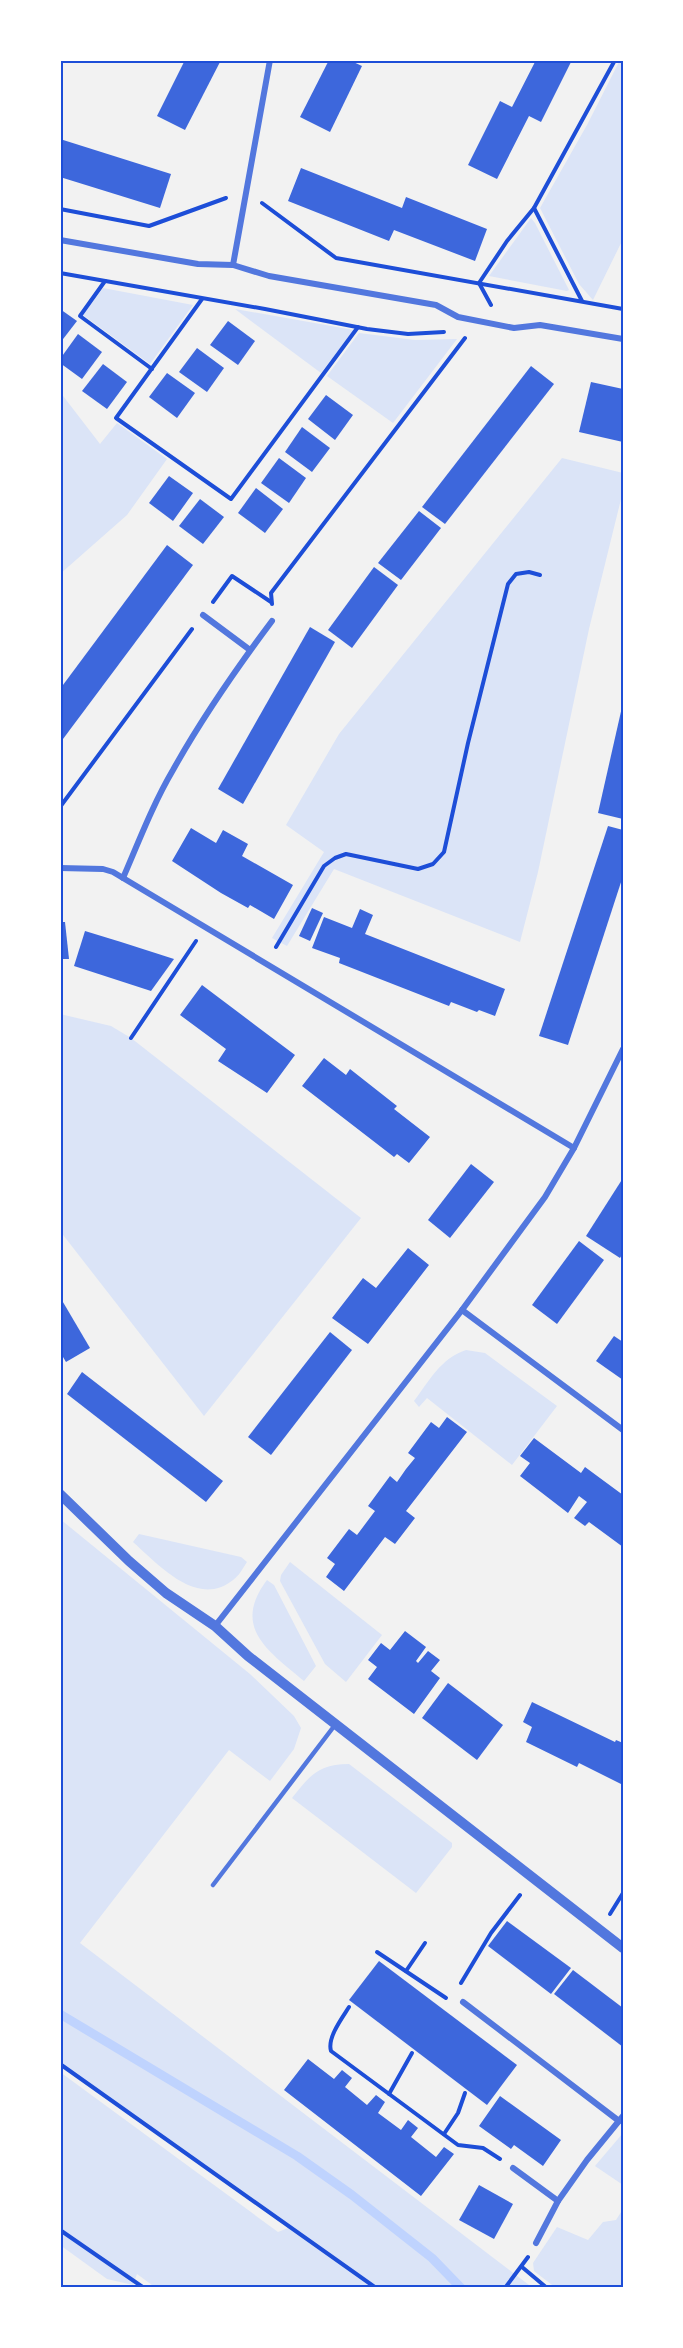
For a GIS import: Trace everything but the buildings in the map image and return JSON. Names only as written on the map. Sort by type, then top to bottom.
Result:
[{"type":"street","points":[[233,265],[270,60]]},
{"type":"street","points":[[60,240],[198,264],[233,265],[269,276],[436,305],[458,317],[514,328],[540,325],[623,339]]},
{"type":"street","points":[[203,615],[250,650]]},
{"type":"street","points":[[123,878],[172,770],[204,717],[272,621]]},
{"type":"street","points":[[60,868],[104,869],[123,878],[574,1148]]},
{"type":"street","points":[[215,1626],[462,1310],[545,1197],[574,1148],[623,1049]]},
{"type":"street","points":[[462,1310],[623,1430]]},
{"type":"street","points":[[60,1494],[115,1548],[166,1593],[215,1626],[248,1656],[623,1948]]},
{"type":"street","points":[[463,2002],[621,2119],[587,2160],[558,2201],[536,2243]]},
{"type":"street","points":[[513,2168],[558,2201]]},
{"type":"lane","points":[[213,1885],[336,1724]]},
{"type":"path","points":[[479,283],[507,241],[534,208],[615,60]]},
{"type":"path","points":[[60,209],[149,226],[226,199],[229,183],[249,184],[264,189],[262,203],[336,258],[623,309]]},
{"type":"path","points":[[534,208],[582,301]]},
{"type":"path","points":[[60,273],[358,327],[408,334],[445,332]]},
{"type":"path","points":[[105,281],[80,316],[152,369]]},
{"type":"path","points":[[479,283],[491,303],[492,324]]},
{"type":"path","points":[[202,299],[116,418],[231,499],[358,327]]},
{"type":"path","points":[[272,621],[271,593],[468,333],[457,332]]},
{"type":"path","points":[[266,963],[324,867],[335,858],[346,855],[418,869],[433,864],[444,852],[468,743],[508,584],[516,574],[529,572],[540,575]]},
{"type":"path","points":[[60,807],[232,576],[272,603]]},
{"type":"path","points":[[131,1038],[204,928]]},
{"type":"path","points":[[456,1991],[491,1933],[533,1878]]},
{"type":"path","points":[[619,1901],[623,1893]]},
{"type":"path","points":[[406,1971],[425,1943]]},
{"type":"path","points":[[377,1952],[451,2001]]},
{"type":"path","points":[[350,2007],[341,2020],[329,2048],[458,2145],[483,2148],[513,2168]]},
{"type":"path","points":[[389,2094],[412,2053]]},
{"type":"path","points":[[60,2064],[376,2288]]},
{"type":"path","points":[[444,2134],[458,2113],[465,2093]]},
{"type":"path","points":[[60,2230],[144,2288]]},
{"type":"path","points":[[506,2288],[536,2243]]},
{"type":"path","points":[[522,2267],[547,2288]]},
{"type":"shaded area","points":[[620,60],[623,60],[623,239],[593,300],[579,284],[540,208],[587,125]]},
{"type":"shaded area","points":[[531,218],[535,223],[569,290],[489,276]]},
{"type":"shaded area","points":[[103,288],[193,305],[150,364],[83,315]]},
{"type":"shaded area","points":[[235,309],[354,330],[321,373]]},
{"type":"shaded area","points":[[359,333],[415,340],[457,339],[393,423],[327,376]]},
{"type":"shaded area","points":[[60,392],[100,444],[117,423],[167,459],[127,515],[60,574]]},
{"type":"shaded area","points":[[562,458],[623,473],[623,491],[589,629],[538,872],[520,942],[334,869],[287,946],[272,938],[324,852],[286,825],[339,734]]},
{"type":"shaded area","points":[[60,1014],[111,1026],[131,1038],[361,1218],[204,1416],[60,1231]]},
{"type":"shaded area","points":[[466,1350],[485,1353],[557,1406],[512,1465],[427,1398],[419,1407],[414,1401],[443,1364]]},
{"type":"shaded area","points":[[60,1519],[250,1674],[294,1716],[301,1728],[294,1749],[270,1781],[229,1750],[80,1943],[533,2288],[379,2288],[375,2285],[371,2288],[156,2288],[137,2274],[133,2285],[107,2279],[60,2245],[60,2072],[278,2232],[288,2228],[60,2062]]},
{"type":"shaded area","points":[[139,1534],[241,1557],[247,1562],[235,1578],[219,1588],[192,1587],[166,1571],[133,1542]]},
{"type":"shaded area","points":[[290,1562],[382,1635],[346,1682],[325,1664],[280,1581],[281,1575]]},
{"type":"shaded area","points":[[267,1580],[274,1585],[316,1666],[304,1681],[267,1649],[254,1625],[253,1612],[257,1597]]},
{"type":"shaded area","points":[[349,1764],[452,1843],[452,1847],[416,1893],[292,1798],[316,1772],[330,1766]]},
{"type":"shaded area","points":[[623,2133],[623,2185],[595,2166]]},
{"type":"shaded area","points":[[623,2209],[623,2288],[556,2288],[534,2271],[533,2263],[557,2227],[588,2240],[603,2222],[616,2220]]},
{"type":"waterway","points":[[60,2014],[297,2156],[352,2195],[432,2258],[461,2288]]}]
